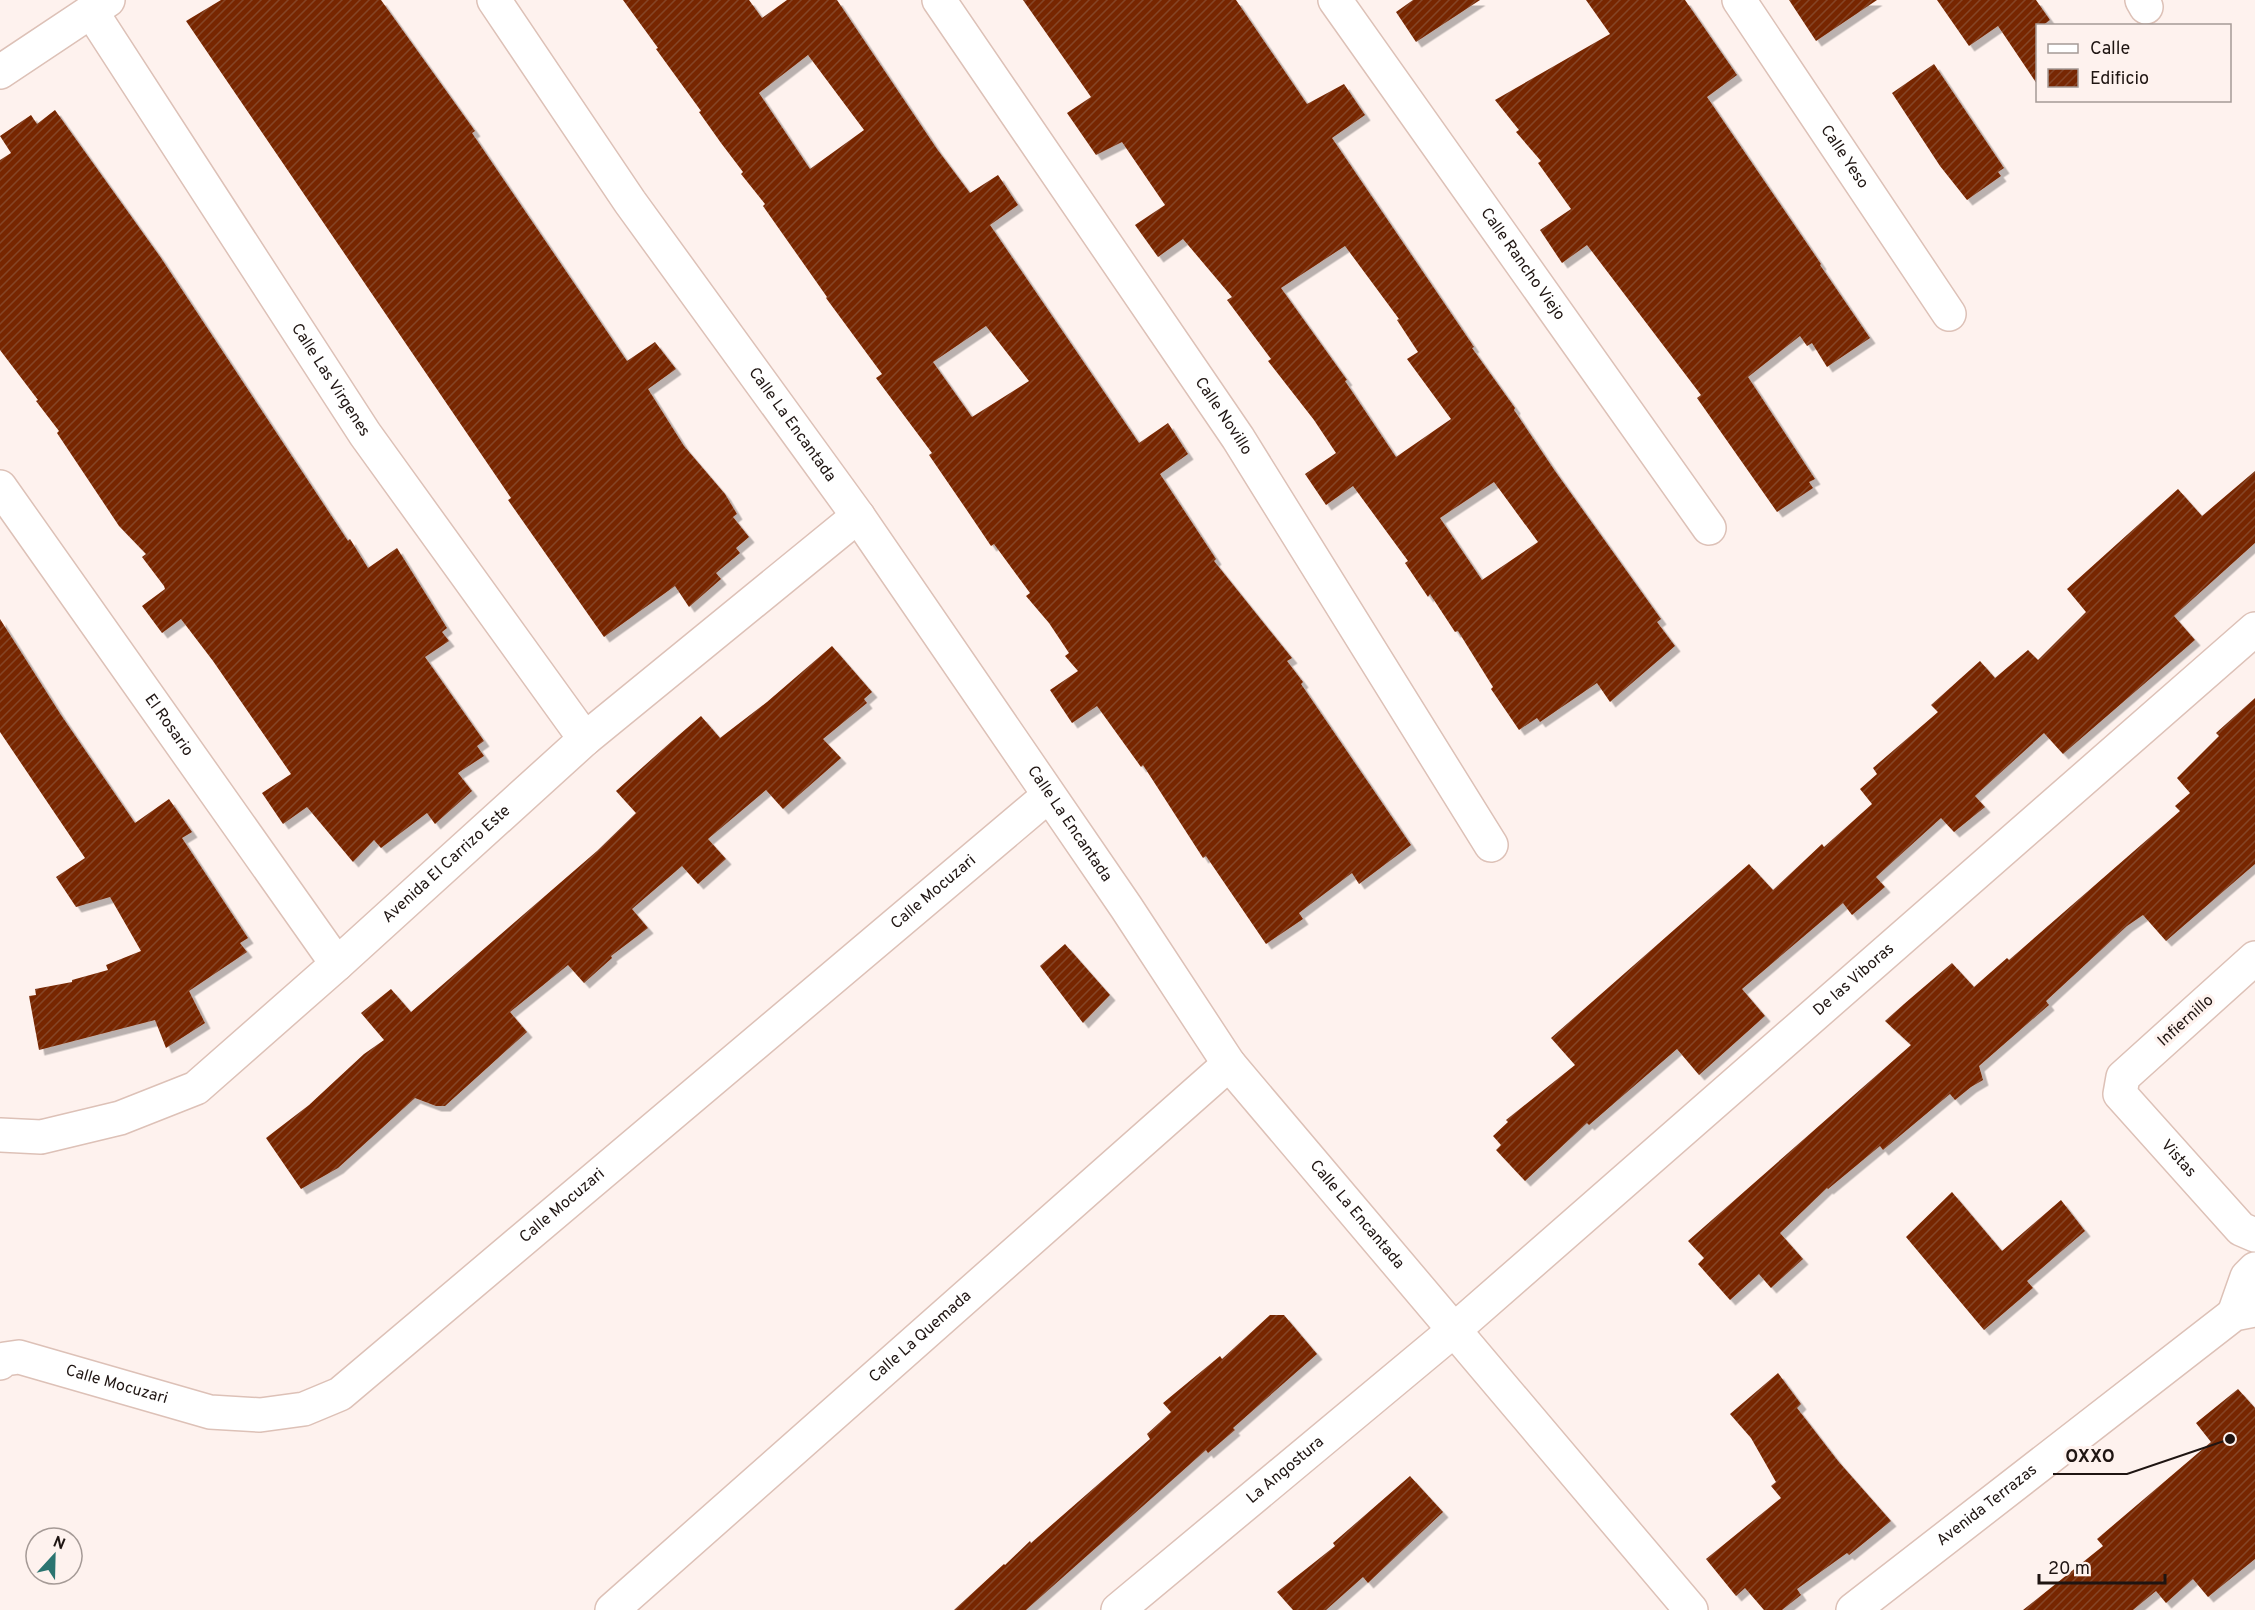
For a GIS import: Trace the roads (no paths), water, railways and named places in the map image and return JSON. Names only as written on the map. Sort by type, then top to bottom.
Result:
[{"type":"street","name":"Calle La Encantada","points":[[494,0],[630,202],[858,516],[1126,907],[1229,1064],[1691,1610]]},
{"type":"street","name":"Calle Novillo","points":[[939,0],[1238,438],[1491,845]]},
{"type":"street","name":"Calle Rancho Viejo","points":[[1335,0],[1709,528]]},
{"type":"street","name":"Calle Yeso","points":[[1739,0],[1949,314]]},
{"type":"street","points":[[0,72],[99,5]]},
{"type":"street","name":"Calle Las Virgenes","points":[[99,5],[365,434],[585,739]]},
{"type":"street","name":"El Rosario","points":[[0,487],[337,964]]},
{"type":"street","name":"Avenida El Carrizo Este","points":[[0,1135],[41,1137],[52,1135],[120,1118],[196,1088],[337,964],[585,739],[858,516]]},
{"type":"street","name":"De las Viboras","points":[[1453,1331],[2255,629]]},
{"type":"street","name":"Calle Mocuzari","points":[[2,1361],[19,1357],[210,1412],[260,1414],[304,1409],[340,1394],[1048,796]]},
{"type":"street","name":"Infiernillo","points":[[2120,1086],[2123,1077],[2255,958]]},
{"type":"street","name":"Calle La Quemada","points":[[612,1610],[1229,1064]]},
{"type":"street","name":"Vistas","points":[[2120,1086],[2120,1094],[2248,1232],[2252,1278]]},
{"type":"street","name":"Avenida Terrazas","points":[[1853,1610],[2244,1312],[2252,1278]]},
{"type":"street","name":"La Angostura","points":[[1118,1610],[1453,1331]]},
{"type":"place","name":"OXXO","points":[[2230,1439]]}]
